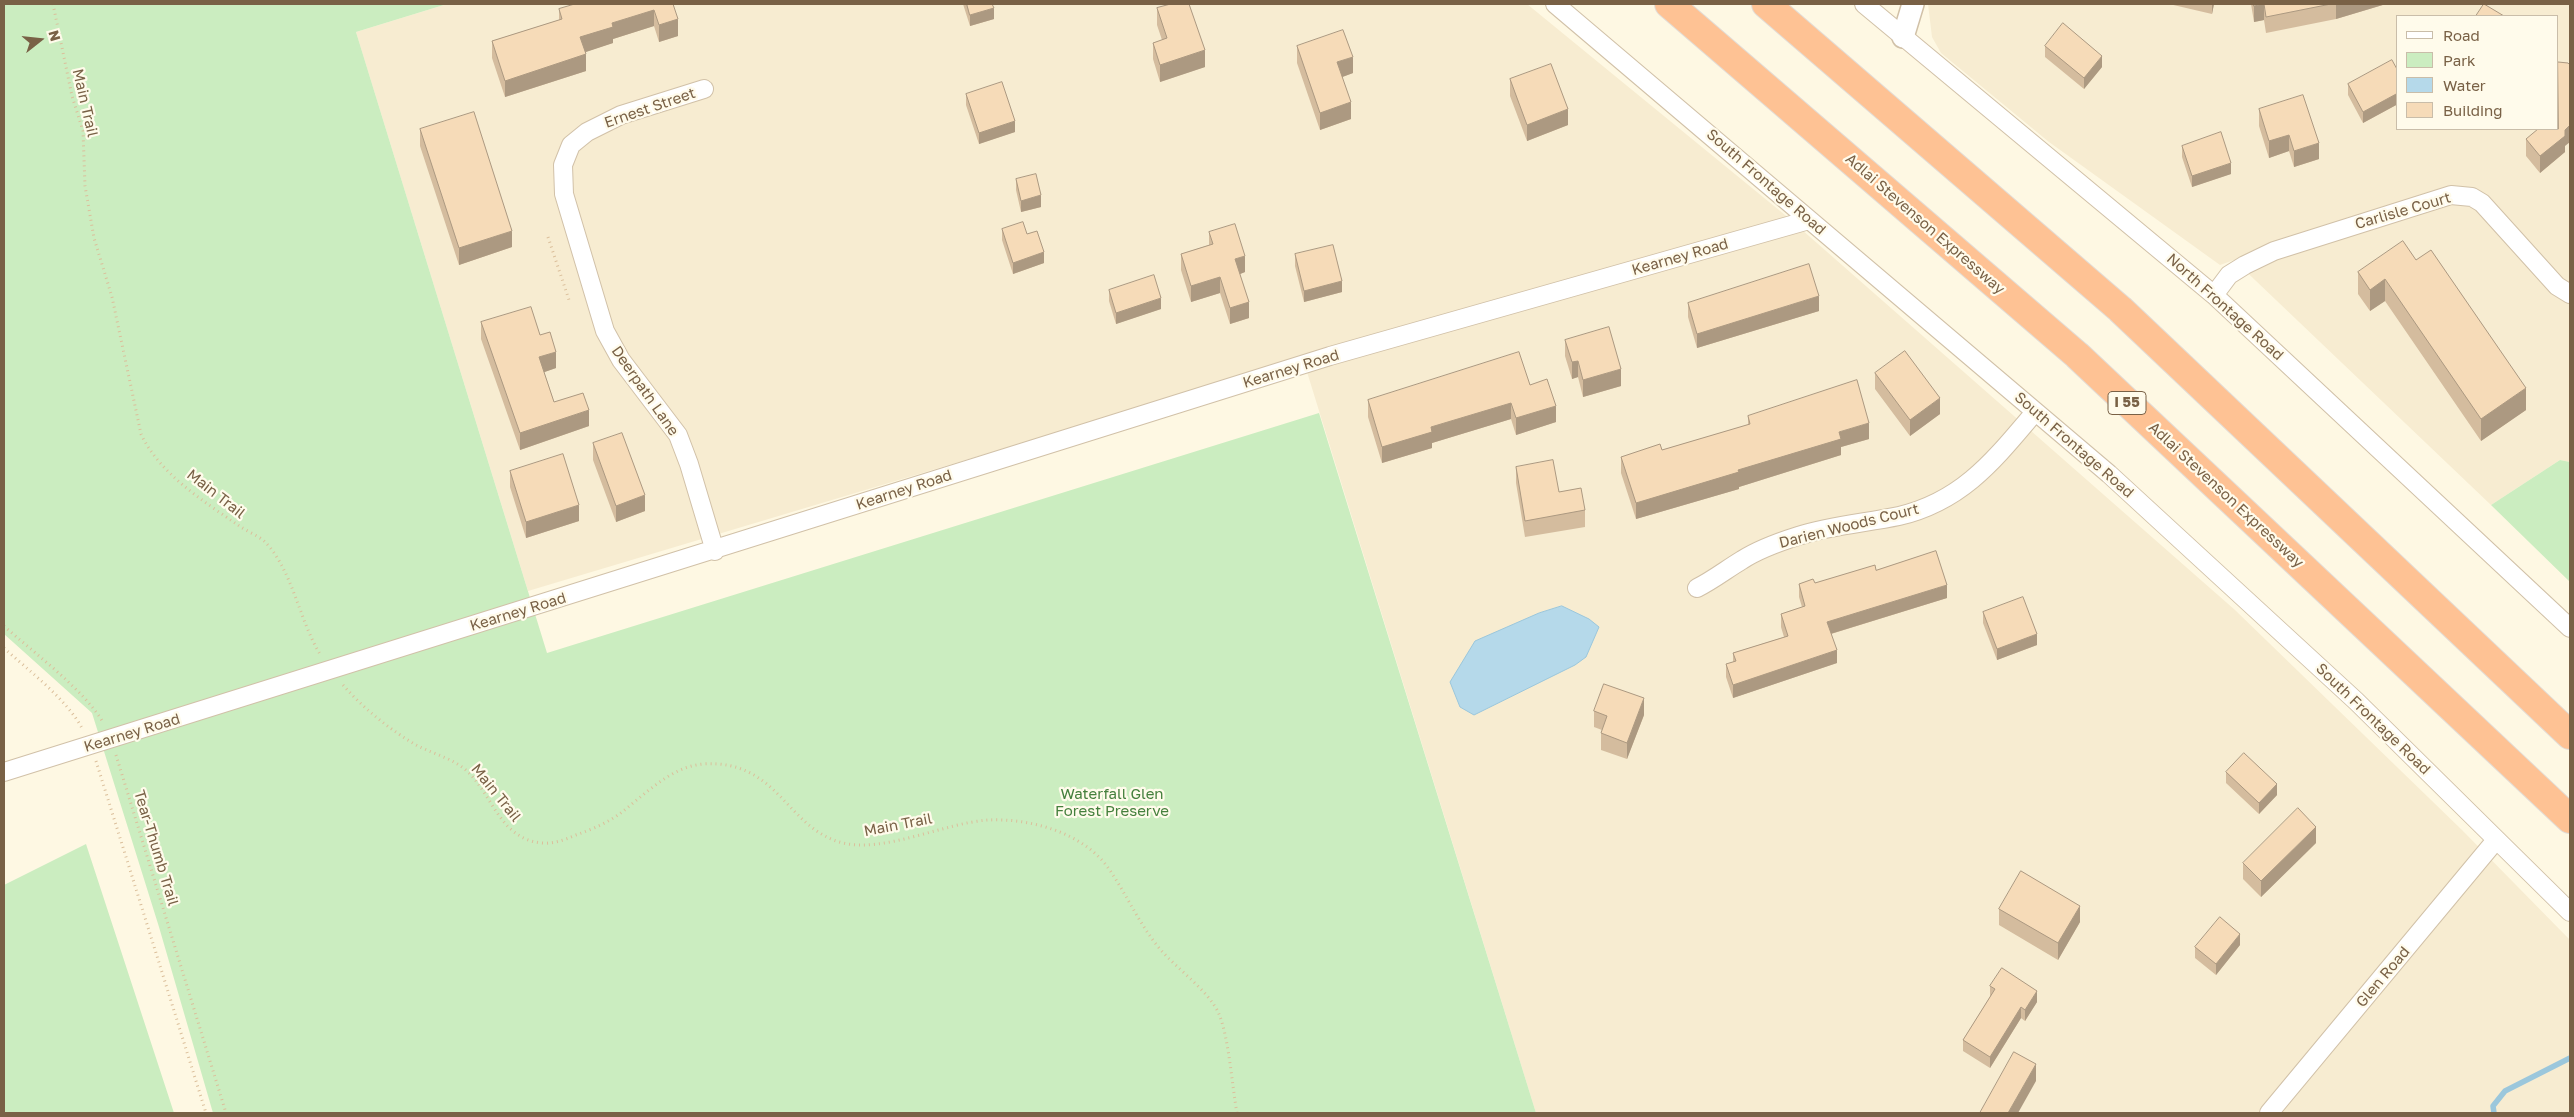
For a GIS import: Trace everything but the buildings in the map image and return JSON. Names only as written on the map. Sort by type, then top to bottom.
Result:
[{"type":"highway","name":"Adlai Stevenson Expressway","points":[[1669,4],[2077,355],[2570,819]]},
{"type":"highway","points":[[1766,4],[2120,309],[2570,735]]},
{"type":"street","name":"South Frontage Road","points":[[1555,4],[1672,101],[1809,220],[2109,474],[2342,688],[2570,912]]},
{"type":"street","name":"North Frontage Road","points":[[1864,4],[2214,295],[2570,628]]},
{"type":"street","points":[[1903,36],[1912,4]]},
{"type":"street","name":"Ernest Street","points":[[571,145],[588,132],[621,115],[704,89]]},
{"type":"street","name":"Deerpath Lane","points":[[571,145],[563,165],[564,194],[604,331],[621,360],[678,435],[690,464],[715,551]]},
{"type":"street","name":"Carlisle Court","points":[[2214,295],[2229,276],[2245,265],[2274,251],[2451,195],[2472,197],[2482,203],[2557,286],[2570,294]]},
{"type":"street","name":"Kearney Road","points":[[4,772],[715,551],[1330,356],[1809,220]]},
{"type":"street","name":"Darien Woods Court","points":[[1697,588],[1720,576],[1742,560],[1772,545],[1828,528],[1914,512],[1952,495],[1982,472],[2036,412]]},
{"type":"street","name":"Glen Road","points":[[2269,1113],[2496,840]]},
{"type":"path","name":"Main Trail","points":[[53,4],[72,96],[83,131],[85,186],[94,238],[112,297],[141,434],[148,448],[201,500],[263,540],[275,556],[312,641],[331,671],[352,696],[382,722],[413,743],[449,759],[469,773],[492,807],[512,830],[522,838],[541,843],[557,843],[606,822],[651,788],[680,771],[701,764],[720,765],[760,778],[777,791],[813,830],[842,843],[877,843],[989,820],[1044,827],[1066,835],[1089,848],[1108,867],[1138,920],[1157,946],[1206,996],[1218,1012],[1223,1027],[1237,1113]]},
{"type":"path","points":[[548,237],[569,300]]},
{"type":"path","name":"Tear-Thumb Trail","points":[[4,626],[93,707],[103,720],[112,740],[226,1113]]},
{"type":"path","points":[[4,648],[79,721],[91,746],[206,1113]]},
{"type":"shaded area","points":[[447,4],[1527,4],[1785,215],[2235,610],[2462,830],[2570,940],[2570,1113],[1536,1113],[1303,359],[528,591],[356,32]]},
{"type":"shaded area","points":[[1928,4],[2570,4],[2570,462],[2560,460],[2491,505],[2234,260],[2220,265],[2049,142],[1941,53],[1932,37]]},
{"type":"green space","name":"Waterfall Glen Forest Preserve","points":[[4,4],[447,4],[356,32],[547,653],[1319,413],[1536,1113],[213,1113],[159,927],[92,713],[4,634]]},
{"type":"green space","points":[[2560,460],[2570,462],[2570,582],[2491,505]]},
{"type":"green space","points":[[86,844],[174,1113],[4,1113],[4,885]]},
{"type":"water","points":[[1562,606],[1589,619],[1599,627],[1586,657],[1575,665],[1474,715],[1460,707],[1450,682],[1475,641],[1539,613]]},
{"type":"waterway","points":[[2494,1113],[2493,1106],[2505,1091],[2570,1058]]}]
